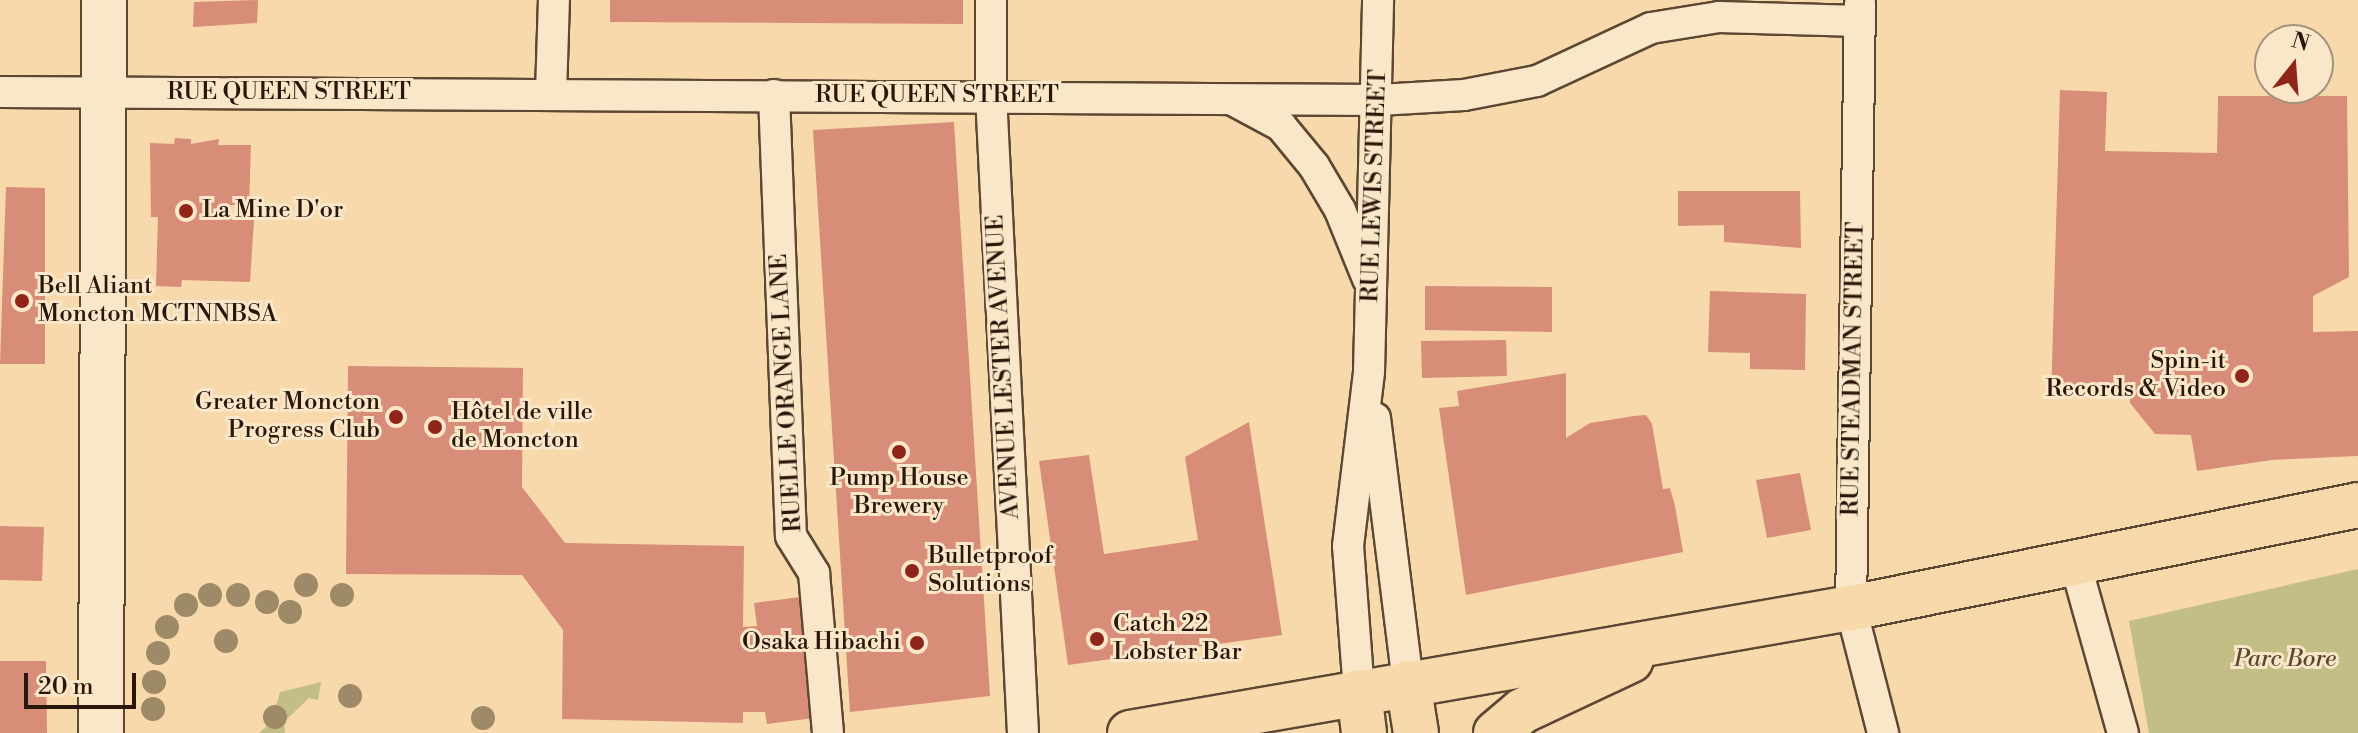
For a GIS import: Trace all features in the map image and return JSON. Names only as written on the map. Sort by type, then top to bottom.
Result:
[{"type":"main road","points":[[101,733],[104,0]]},
{"type":"main road","points":[[1130,733],[1362,712],[1408,683],[1851,608],[2076,566],[2358,505]]},
{"type":"main road","points":[[1496,733],[1522,711],[1681,636]]},
{"type":"main road","points":[[1408,683],[1416,733]]},
{"type":"street","points":[[551,94],[554,0]]},
{"type":"street","name":"AVENUE LESTER AVENUE","points":[[991,0],[991,95],[1023,733]]},
{"type":"street","name":"RUE LEWIS STREET","points":[[1362,712],[1348,546],[1369,372],[1379,100],[1378,0]]},
{"type":"street","name":"RUE QUEEN STREET","points":[[0,92],[991,95],[1379,100],[1464,95],[1537,81],[1651,28],[1719,17],[1860,10]]},
{"type":"street","name":"RUE STEADMAN STREET","points":[[1860,10],[1851,608],[1883,733]]},
{"type":"street","name":"RUELLE ORANGE LANE","points":[[774,95],[779,297],[791,536],[814,573],[828,733]]},
{"type":"street","points":[[1229,98],[1281,126],[1314,166],[1340,210],[1372,289]]},
{"type":"street","name":"RUE LEWIS STREET","points":[[1369,372],[1408,683]]},
{"type":"street","points":[[2076,566],[2123,733]]},
{"type":"green space","name":"Parc Bore","points":[[2358,569],[2358,733],[2149,733],[2129,621]]},
{"type":"green space","points":[[321,682],[318,700],[309,698],[284,722],[285,733],[259,733],[271,722],[280,692]]},
{"type":"building","points":[[258,0],[257,23],[193,27],[194,2]]},
{"type":"building","points":[[610,0],[963,0],[963,24],[610,22]]},
{"type":"building","points":[[2060,90],[2107,92],[2105,151],[2217,153],[2218,96],[2254,96],[2254,104],[2334,104],[2334,96],[2347,96],[2349,277],[2313,296],[2313,332],[2358,331],[2358,456],[2272,460],[2197,471],[2191,435],[2155,434],[2130,403],[2130,385],[2083,383],[2069,398],[2051,398]]},
{"type":"building","points":[[954,122],[990,696],[850,712],[813,130]]},
{"type":"building","name":"La Mine D'or","points":[[175,138],[191,139],[191,144],[219,139],[218,145],[251,145],[249,205],[222,205],[222,219],[254,220],[250,282],[182,280],[181,287],[156,286],[158,217],[151,217],[150,143],[174,144]]},
{"type":"building","name":"Bell Aliant Moncton MCTNNBSA","points":[[6,187],[45,188],[45,364],[0,364]]},
{"type":"building","points":[[1678,191],[1800,191],[1801,248],[1724,242],[1724,225],[1678,226]]},
{"type":"building","points":[[1425,286],[1552,287],[1552,332],[1425,330]]},
{"type":"building","points":[[1710,291],[1806,294],[1805,370],[1750,369],[1750,353],[1708,352]]},
{"type":"building","points":[[1506,340],[1507,376],[1422,378],[1421,341]]},
{"type":"building","points":[[348,366],[523,368],[522,487],[565,543],[744,546],[743,627],[757,626],[754,603],[800,597],[814,718],[767,724],[765,712],[743,712],[743,723],[562,719],[563,630],[522,575],[346,574]]},
{"type":"building","points":[[1566,373],[1566,438],[1590,423],[1646,415],[1652,424],[1663,489],[1670,488],[1683,552],[1466,595],[1439,408],[1459,406],[1457,391]]},
{"type":"building","points":[[1249,422],[1282,635],[1068,665],[1039,461],[1089,455],[1104,554],[1198,540],[1185,457]]},
{"type":"building","points":[[1800,473],[1811,530],[1767,538],[1756,480]]},
{"type":"building","points":[[0,526],[44,527],[42,581],[0,580]]},
{"type":"building","points":[[0,661],[46,661],[47,733],[0,733]]},
{"type":"place","name":"La Mine D'or","points":[[186,211]]},
{"type":"place","name":"Bell Aliant Moncton MCTNNBSA","points":[[22,301]]},
{"type":"place","name":"Spin-it Records & Video","points":[[2242,376]]},
{"type":"place","name":"Greater Moncton Progress Club","points":[[396,417]]},
{"type":"place","name":"Hôtel de ville de Moncton","points":[[435,427]]},
{"type":"place","name":"Pump House Brewery","points":[[899,452]]},
{"type":"place","name":"Bulletproof Solutions","points":[[912,571]]},
{"type":"place","name":"Catch 22 Lobster Bar","points":[[1097,639]]},
{"type":"place","name":"Osaka Hibachi","points":[[917,643]]}]
